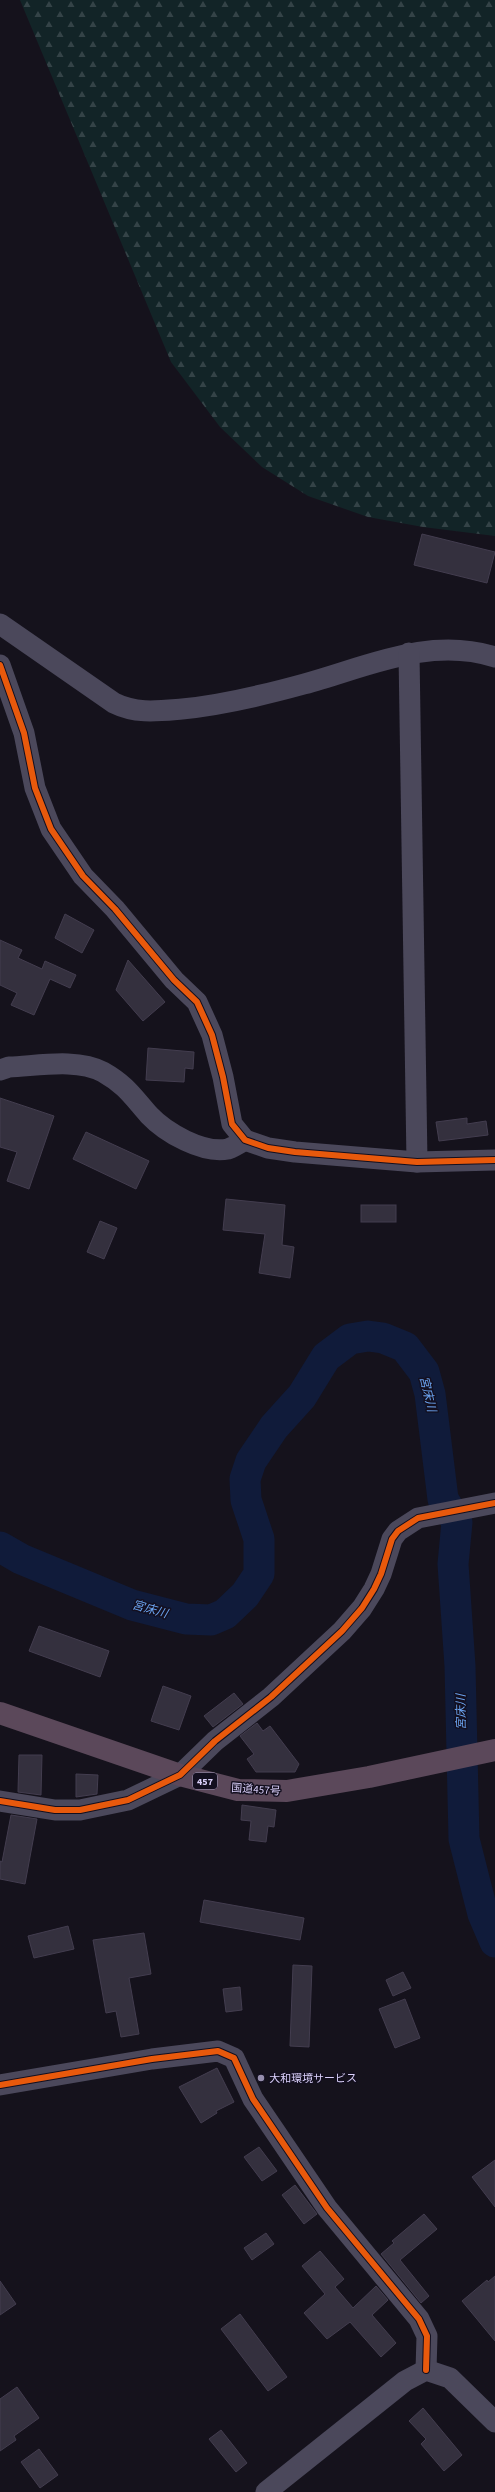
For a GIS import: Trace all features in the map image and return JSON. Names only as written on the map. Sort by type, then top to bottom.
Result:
[{"type":"highway","name":"国道457号","points":[[0,1713],[180,1775],[238,1790],[287,1791],[417,1768],[495,1750]]},
{"type":"street","points":[[0,624],[114,704],[134,711],[202,707],[303,684],[409,653],[446,648],[468,650],[495,657]]},
{"type":"street","points":[[409,653],[417,1162]]},
{"type":"street","points":[[0,665],[24,733],[35,788],[51,829],[83,876],[115,909],[174,980],[197,1002],[212,1035],[224,1076],[232,1124],[244,1140],[268,1148],[295,1152],[417,1162],[495,1160]]},
{"type":"street","points":[[0,1070],[9,1067],[79,1066],[102,1072],[131,1092],[150,1116],[178,1138],[209,1148],[228,1148],[244,1140]]},
{"type":"street","points":[[0,1801],[55,1810],[80,1810],[128,1800],[180,1775],[215,1741],[271,1697],[342,1631],[362,1608],[374,1589],[382,1574],[392,1539],[409,1523],[425,1517],[495,1503]]},
{"type":"street","points":[[0,2085],[152,2059],[218,2051],[234,2058],[253,2098],[327,2208],[419,2319],[427,2336],[426,2370]]},
{"type":"street","points":[[266,2492],[405,2381],[426,2370],[450,2378],[495,2422]]},
{"type":"green space","points":[[20,0],[495,0],[495,536],[423,527],[368,517],[308,496],[262,467],[220,427],[171,362]]},
{"type":"building","points":[[422,534],[495,552],[487,583],[414,565]]},
{"type":"building","points":[[65,914],[94,930],[82,953],[55,938]]},
{"type":"building","points":[[0,940],[22,950],[18,958],[42,969],[45,961],[76,975],[70,988],[50,979],[34,1015],[11,1005],[17,993],[0,985]]},
{"type":"building","points":[[128,960],[165,1002],[143,1021],[116,990]]},
{"type":"building","points":[[148,1048],[194,1052],[193,1069],[185,1068],[184,1082],[146,1080]]},
{"type":"building","points":[[0,1098],[54,1116],[29,1189],[7,1181],[17,1152],[0,1147]]},
{"type":"building","points":[[467,1118],[467,1124],[486,1121],[488,1135],[439,1141],[436,1122]]},
{"type":"building","points":[[86,1132],[149,1161],[136,1189],[73,1159]]},
{"type":"building","points":[[226,1199],[285,1205],[282,1245],[294,1247],[290,1278],[259,1273],[265,1234],[223,1230]]},
{"type":"building","points":[[361,1205],[396,1205],[396,1222],[361,1222]]},
{"type":"building","points":[[100,1221],[117,1228],[104,1259],[87,1252]]},
{"type":"building","points":[[39,1626],[109,1651],[100,1677],[29,1651]]},
{"type":"building","points":[[163,1686],[191,1696],[179,1730],[151,1721]]},
{"type":"building","points":[[234,1693],[243,1704],[213,1727],[204,1716]]},
{"type":"building","points":[[257,1723],[263,1731],[270,1726],[299,1764],[295,1772],[256,1772],[247,1759],[254,1754],[240,1736]]},
{"type":"building","points":[[19,1755],[42,1755],[41,1795],[18,1792]]},
{"type":"building","points":[[76,1774],[98,1775],[97,1794],[76,1797]]},
{"type":"building","points":[[242,1805],[276,1810],[274,1827],[268,1826],[266,1842],[249,1840],[251,1821],[241,1820]]},
{"type":"building","points":[[11,1815],[37,1819],[25,1884],[0,1879],[0,1861],[2,1862]]},
{"type":"building","points":[[204,1900],[304,1918],[300,1940],[200,1922]]},
{"type":"building","points":[[68,1926],[74,1949],[34,1958],[28,1936]]},
{"type":"building","points":[[144,1933],[151,1974],[129,1978],[139,2034],[121,2037],[116,2011],[106,2013],[93,1940]]},
{"type":"building","points":[[293,1965],[312,1966],[309,2047],[290,2046]]},
{"type":"building","points":[[403,1972],[411,1988],[393,1996],[386,1980]]},
{"type":"building","points":[[240,1987],[242,2010],[226,2012],[223,1989]]},
{"type":"building","points":[[405,1999],[420,2038],[395,2048],[379,2009]]},
{"type":"building","points":[[217,2068],[234,2102],[216,2111],[217,2113],[201,2123],[179,2087]]},
{"type":"building","points":[[259,2147],[277,2171],[262,2181],[244,2157]]},
{"type":"building","points":[[495,2160],[495,2207],[472,2177]]},
{"type":"building","points":[[295,2185],[317,2214],[304,2224],[282,2195]]},
{"type":"building","points":[[424,2214],[437,2229],[400,2260],[429,2296],[421,2303],[381,2254],[394,2243],[392,2241]]},
{"type":"building","points":[[266,2233],[274,2244],[252,2260],[244,2248]]},
{"type":"building","points":[[320,2251],[344,2279],[335,2287],[353,2308],[376,2286],[388,2300],[372,2315],[396,2343],[381,2357],[350,2322],[327,2339],[304,2313],[325,2294],[302,2266]]},
{"type":"building","points":[[495,2276],[495,2341],[462,2301],[487,2280],[488,2282]]},
{"type":"building","points":[[0,2281],[16,2304],[0,2315]]},
{"type":"building","points":[[240,2314],[287,2377],[268,2391],[221,2329]]},
{"type":"building","points":[[17,2387],[39,2418],[14,2436],[16,2440],[0,2451],[0,2399]]},
{"type":"building","points":[[423,2408],[462,2455],[444,2471],[421,2444],[426,2439],[409,2421]]},
{"type":"building","points":[[221,2430],[247,2463],[236,2472],[209,2439]]},
{"type":"building","points":[[39,2449],[58,2475],[40,2488],[21,2462]]},
{"type":"waterway","name":"宮床川","points":[[0,1547],[21,1559],[132,1605],[186,1619],[211,1620],[225,1614],[245,1595],[259,1574],[259,1539],[246,1500],[245,1479],[251,1461],[274,1427],[302,1396],[326,1357],[350,1339],[368,1336],[383,1338],[405,1347],[424,1372],[430,1394],[443,1499],[457,1522],[453,1564],[460,1666],[464,1839],[483,1914],[495,1942]]},
{"type":"cycle path","points":[[0,665],[24,733],[35,788],[51,829],[83,876],[115,909],[174,980],[197,1002],[212,1035],[223,1077],[232,1124],[245,1140],[268,1148],[295,1152],[417,1162],[495,1160]]},
{"type":"cycle path","points":[[0,1801],[55,1810],[80,1810],[128,1800],[180,1775],[215,1741],[271,1697],[342,1631],[362,1608],[374,1589],[381,1574],[392,1539],[398,1531],[418,1518],[495,1503]]},
{"type":"cycle path","points":[[0,2085],[152,2059],[218,2051],[234,2058],[253,2099],[327,2208],[419,2319],[427,2336],[426,2370]]},
{"type":"place","name":"大和環境サービス","points":[[261,2078]]}]
